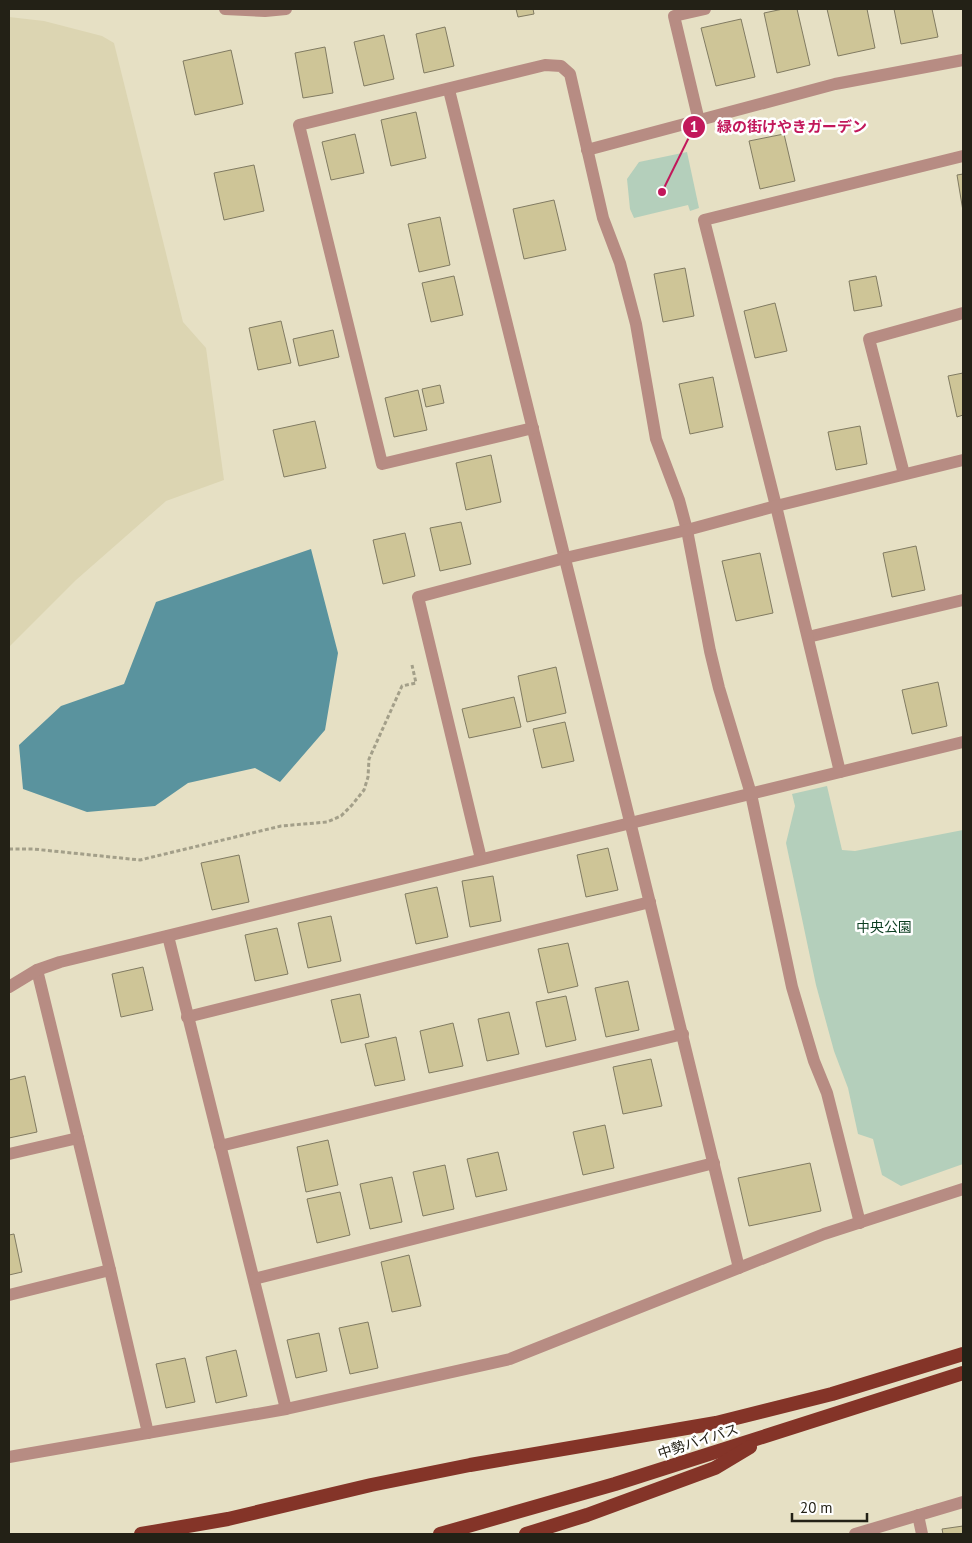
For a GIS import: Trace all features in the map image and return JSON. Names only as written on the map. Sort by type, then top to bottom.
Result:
[{"type":"highway","points":[[141,1534],[228,1519],[371,1484],[716,1423],[832,1394],[963,1354]]},
{"type":"highway","name":"中勢バイパス","points":[[440,1534],[615,1484],[963,1373]]},
{"type":"highway","points":[[526,1534],[587,1515],[715,1468],[770,1435]]},
{"type":"street","points":[[225,9],[265,11],[286,9]]},
{"type":"street","points":[[699,121],[674,16],[705,9]]},
{"type":"street","points":[[587,150],[835,84],[963,60]]},
{"type":"street","points":[[533,428],[382,464],[299,124],[449,90],[545,65],[561,66],[570,74],[603,218],[620,263],[636,324],[656,439],[679,500],[687,530],[710,651],[719,688],[751,794],[792,987],[814,1061],[827,1093],[860,1223]]},
{"type":"street","points":[[449,90],[683,1034],[739,1268]]},
{"type":"street","points":[[840,772],[704,220],[963,156]]},
{"type":"street","points":[[904,474],[869,338],[963,313]]},
{"type":"street","points":[[481,859],[418,597],[565,558],[687,530],[963,460]]},
{"type":"street","points":[[808,638],[963,600]]},
{"type":"street","points":[[9,987],[37,970],[60,962],[963,742]]},
{"type":"street","points":[[188,1017],[650,902]]},
{"type":"street","points":[[168,936],[286,1409]]},
{"type":"street","points":[[37,970],[148,1433]]},
{"type":"street","points":[[220,1146],[683,1034]]},
{"type":"street","points":[[9,1154],[78,1138]]},
{"type":"street","points":[[254,1279],[714,1163]]},
{"type":"street","points":[[9,1457],[286,1409],[510,1359],[824,1234],[963,1189]]},
{"type":"street","points":[[9,1295],[110,1270]]},
{"type":"street","points":[[855,1534],[963,1502]]},
{"type":"street","points":[[918,1515],[922,1534]]},
{"type":"path","points":[[9,849],[33,849],[140,860],[281,826],[327,822],[340,816],[364,790],[368,777],[369,759],[402,686],[416,683],[412,665]]},
{"type":"shaded area","points":[[9,17],[44,21],[102,36],[114,43],[183,322],[206,348],[224,480],[166,501],[76,580],[9,647]]},
{"type":"green space","points":[[687,152],[699,208],[690,211],[688,205],[634,218],[630,209],[627,179],[639,162]]},
{"type":"green space","name":"中央公園","points":[[827,786],[842,850],[855,851],[963,830],[963,1164],[901,1186],[882,1175],[873,1139],[858,1134],[848,1088],[834,1051],[816,985],[786,843],[795,806],[792,794]]},
{"type":"water","points":[[311,549],[338,653],[325,730],[280,782],[255,768],[188,783],[155,806],[87,812],[23,789],[19,745],[61,706],[124,684],[156,602]]},
{"type":"building","points":[[516,9],[533,9],[534,14],[518,17]]},
{"type":"building","points":[[783,9],[797,9],[810,65],[777,73],[764,13]]},
{"type":"building","points":[[827,9],[867,9],[875,48],[838,56]]},
{"type":"building","points":[[894,9],[932,9],[938,37],[901,44]]},
{"type":"building","points":[[741,19],[755,77],[716,86],[701,28]]},
{"type":"building","points":[[445,27],[454,66],[424,73],[416,34]]},
{"type":"building","points":[[384,35],[394,79],[364,86],[354,42]]},
{"type":"building","points":[[325,47],[333,93],[303,98],[295,53]]},
{"type":"building","points":[[231,50],[243,104],[195,115],[183,61]]},
{"type":"building","points":[[416,112],[426,158],[391,166],[381,120]]},
{"type":"building","points":[[355,134],[364,173],[331,180],[322,142]]},
{"type":"building","points":[[784,134],[795,181],[760,189],[749,141]]},
{"type":"building","points":[[254,165],[264,211],[224,220],[214,173]]},
{"type":"building","points":[[963,174],[963,211],[957,175]]},
{"type":"building","points":[[554,200],[566,250],[524,259],[513,209]]},
{"type":"building","points":[[440,217],[450,265],[419,272],[408,224]]},
{"type":"building","points":[[685,268],[694,316],[663,322],[654,274]]},
{"type":"building","points":[[454,276],[463,315],[431,322],[422,283]]},
{"type":"building","points":[[876,276],[882,306],[854,311],[849,281]]},
{"type":"building","points":[[775,303],[787,351],[755,358],[744,311]]},
{"type":"building","points":[[281,321],[291,363],[258,370],[249,328]]},
{"type":"building","points":[[333,330],[339,357],[299,366],[293,339]]},
{"type":"building","points":[[963,373],[963,415],[957,417],[948,376]]},
{"type":"building","points":[[713,377],[723,427],[690,434],[679,384]]},
{"type":"building","points":[[440,385],[444,403],[426,407],[422,389]]},
{"type":"building","points":[[418,390],[427,430],[394,437],[385,398]]},
{"type":"building","points":[[315,421],[326,468],[284,477],[273,430]]},
{"type":"building","points":[[860,426],[867,464],[836,470],[828,432]]},
{"type":"building","points":[[491,455],[501,502],[466,510],[456,463]]},
{"type":"building","points":[[461,522],[471,564],[440,571],[430,528]]},
{"type":"building","points":[[405,533],[415,576],[383,584],[373,540]]},
{"type":"building","points":[[916,546],[925,590],[892,597],[883,553]]},
{"type":"building","points":[[760,553],[773,613],[736,621],[722,561]]},
{"type":"building","points":[[556,667],[566,713],[527,722],[518,676]]},
{"type":"building","points":[[938,682],[947,726],[912,734],[902,690]]},
{"type":"building","points":[[514,697],[521,727],[469,738],[462,709]]},
{"type":"building","points":[[565,722],[574,761],[542,768],[533,729]]},
{"type":"building","points":[[608,848],[618,890],[586,897],[577,855]]},
{"type":"building","points":[[239,855],[249,902],[212,910],[201,863]]},
{"type":"building","points":[[493,876],[501,921],[470,927],[462,881]]},
{"type":"building","points":[[437,887],[448,937],[416,944],[405,894]]},
{"type":"building","points":[[331,916],[341,961],[308,968],[298,923]]},
{"type":"building","points":[[277,928],[288,974],[255,981],[245,935]]},
{"type":"building","points":[[568,943],[578,986],[548,993],[538,949]]},
{"type":"building","points":[[143,967],[153,1010],[121,1017],[112,974]]},
{"type":"building","points":[[628,981],[639,1030],[606,1037],[595,988]]},
{"type":"building","points":[[360,994],[369,1037],[341,1043],[331,1000]]},
{"type":"building","points":[[566,996],[576,1040],[546,1047],[536,1002]]},
{"type":"building","points":[[509,1012],[519,1054],[487,1061],[478,1019]]},
{"type":"building","points":[[453,1023],[463,1066],[429,1073],[420,1031]]},
{"type":"building","points":[[396,1037],[405,1080],[375,1086],[365,1044]]},
{"type":"building","points":[[651,1059],[662,1106],[623,1114],[613,1067]]},
{"type":"building","points":[[25,1076],[37,1132],[9,1138],[9,1080]]},
{"type":"building","points":[[605,1125],[614,1168],[583,1175],[573,1132]]},
{"type":"building","points":[[328,1140],[338,1185],[306,1192],[297,1147]]},
{"type":"building","points":[[498,1152],[507,1190],[476,1197],[467,1159]]},
{"type":"building","points":[[810,1163],[821,1211],[749,1226],[738,1178]]},
{"type":"building","points":[[445,1165],[454,1209],[423,1216],[413,1172]]},
{"type":"building","points":[[392,1177],[402,1222],[370,1229],[360,1184]]},
{"type":"building","points":[[340,1192],[350,1235],[317,1243],[307,1199]]},
{"type":"building","points":[[14,1234],[22,1272],[9,1275],[9,1235]]},
{"type":"building","points":[[409,1255],[421,1306],[392,1312],[381,1262]]},
{"type":"building","points":[[368,1322],[378,1368],[350,1374],[339,1328]]},
{"type":"building","points":[[319,1333],[327,1371],[296,1378],[287,1340]]},
{"type":"building","points":[[236,1350],[247,1396],[216,1403],[206,1357]]},
{"type":"building","points":[[185,1358],[195,1402],[166,1408],[156,1364]]},
{"type":"building","points":[[963,1526],[963,1534],[943,1534],[942,1529]]},
{"type":"place","name":"緑の街けやきガーデン","points":[[662,192]]}]
